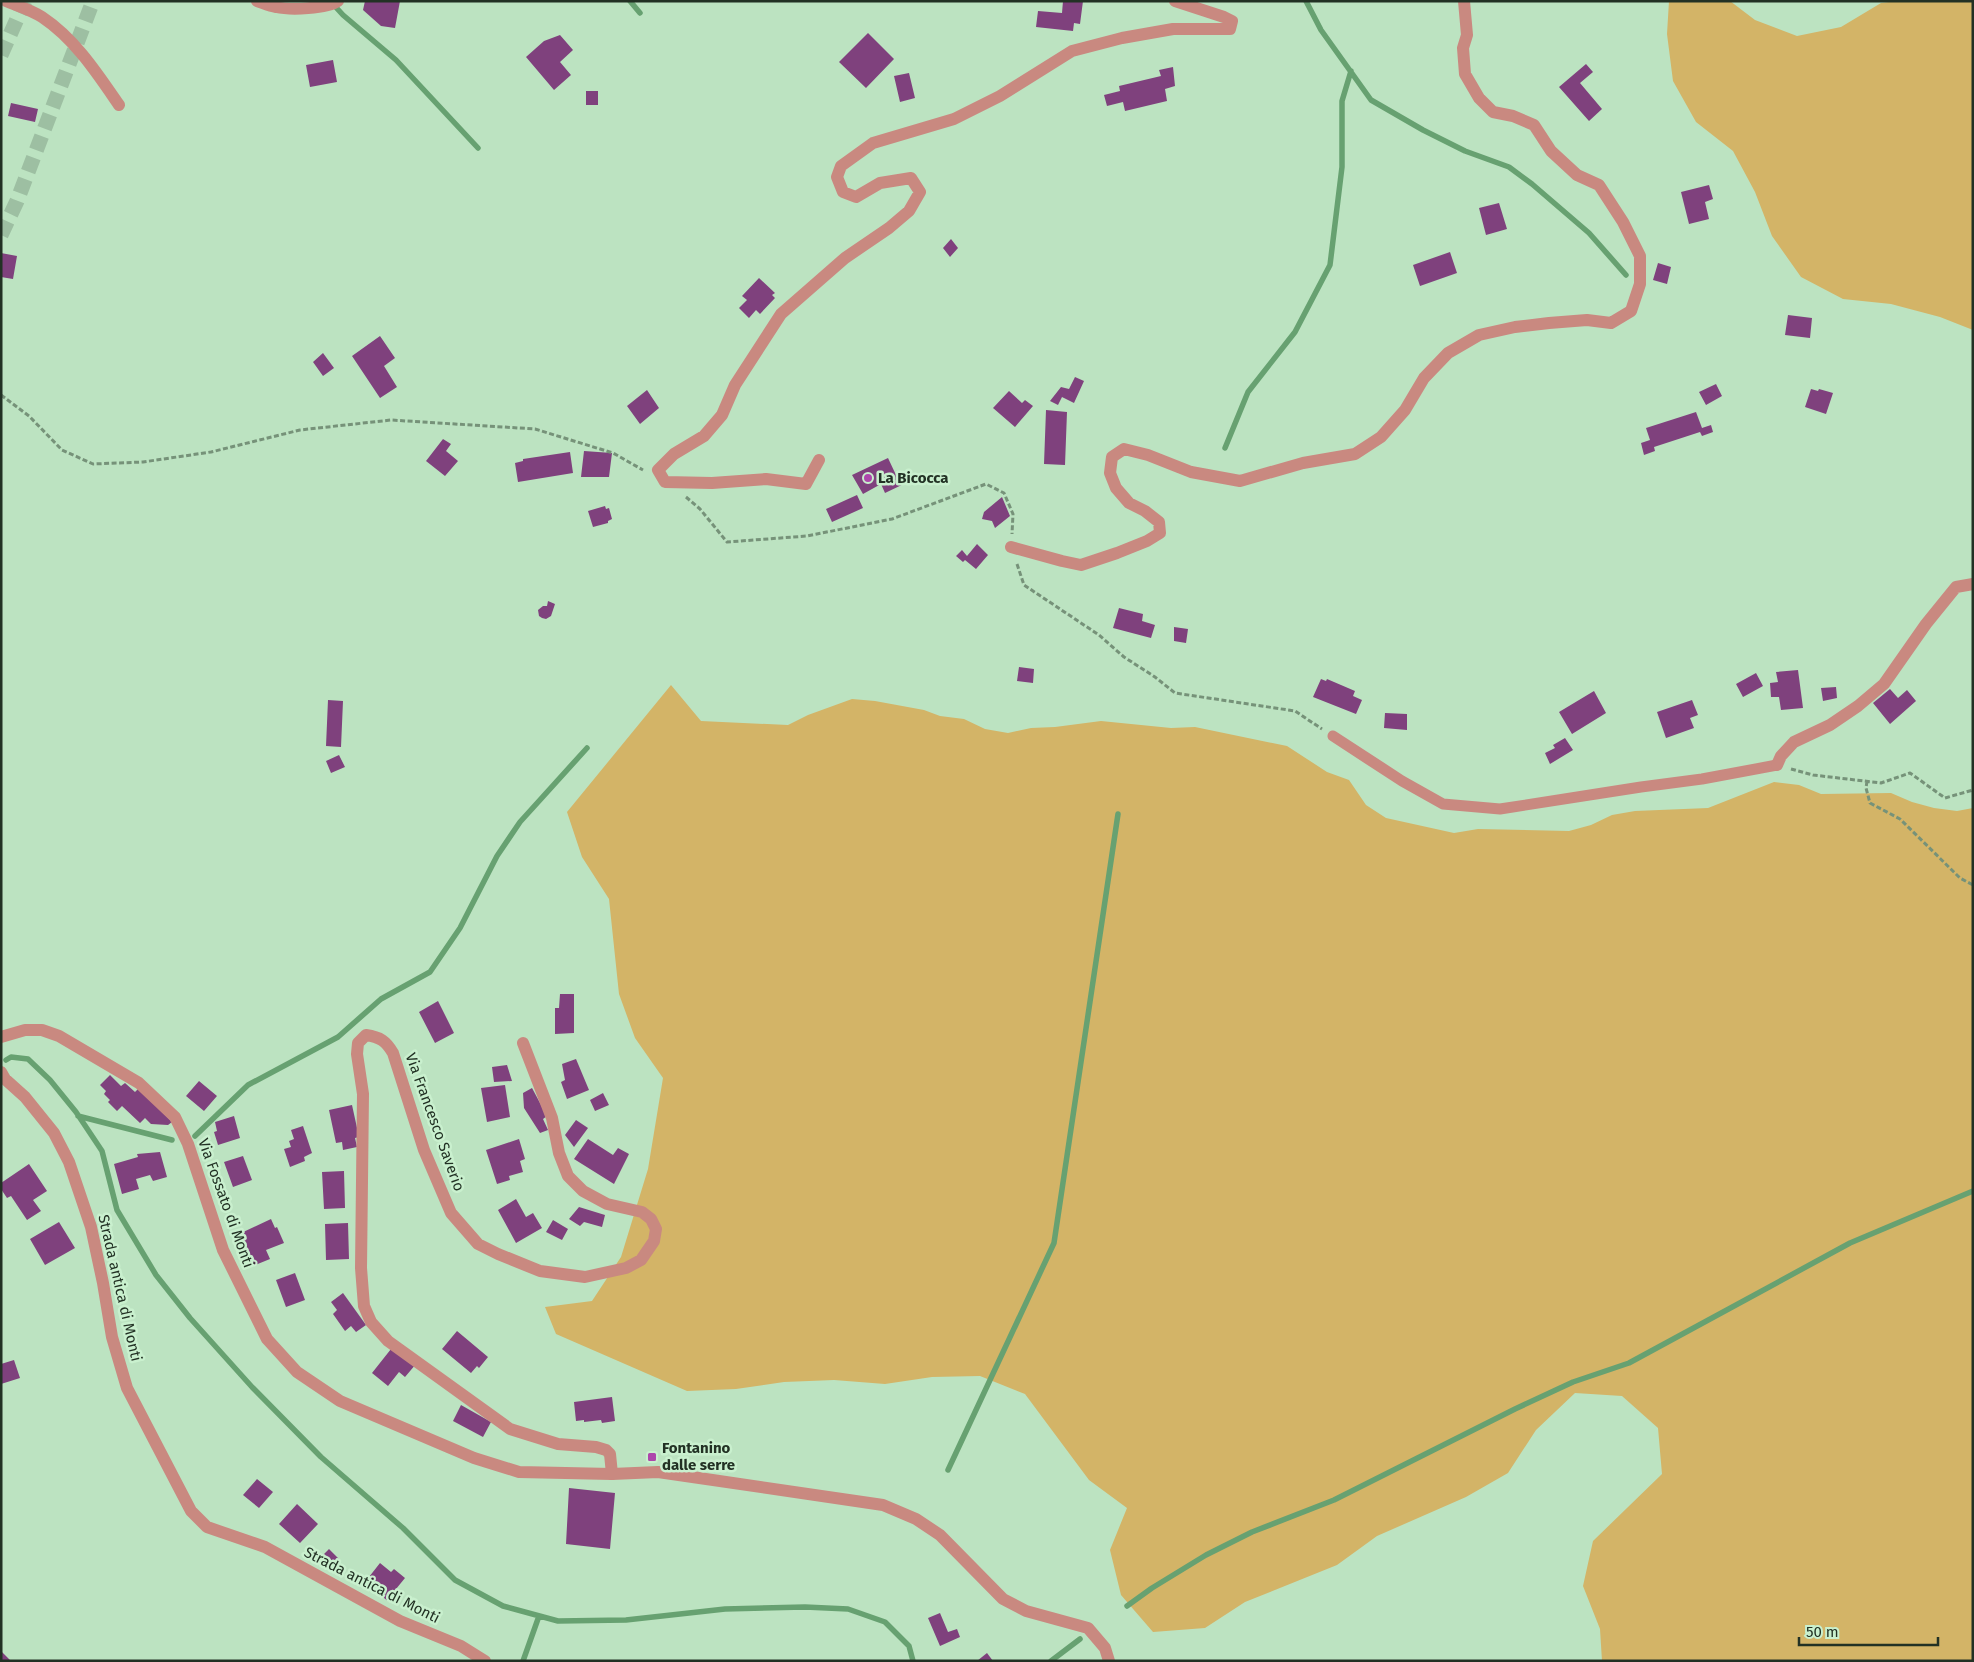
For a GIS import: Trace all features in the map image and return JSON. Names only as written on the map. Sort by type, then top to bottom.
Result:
[{"type":"street","points":[[6,1],[40,16],[56,27],[91,63],[119,106]]},
{"type":"street","points":[[257,1],[277,7],[322,7],[333,5],[338,1]]},
{"type":"street","points":[[819,460],[806,484],[766,479],[712,483],[665,482],[658,470],[674,454],[704,436],[722,414],[735,385],[781,314],[845,258],[889,228],[909,211],[920,192],[911,178],[880,183],[856,197],[843,192],[837,178],[841,166],[873,143],[954,119],[1000,96],[1072,51],[1122,38],[1173,29],[1230,29],[1232,21],[1175,1]]},
{"type":"street","points":[[1011,547],[1062,562],[1081,565],[1147,541],[1160,533],[1159,522],[1145,511],[1129,503],[1116,488],[1110,473],[1112,457],[1124,449],[1148,455],[1192,472],[1240,481],[1303,463],[1355,454],[1382,437],[1405,410],[1424,378],[1448,353],[1479,335],[1515,327],[1549,323],[1587,320],[1611,323],[1631,311],[1640,284],[1640,256],[1623,222],[1599,185],[1577,175],[1551,151],[1534,125],[1513,116],[1493,112],[1479,98],[1465,74],[1463,48],[1467,35],[1464,1]]},
{"type":"street","points":[[1777,765],[1781,756],[1794,742],[1830,725],[1858,706],[1884,684],[1926,624],[1956,587],[1973,584]]},
{"type":"street","name":"Via Fossato di Monti","points":[[1,1037],[25,1030],[42,1030],[59,1036],[139,1083],[175,1117],[188,1144],[223,1250],[267,1340],[297,1372],[340,1401],[474,1458],[519,1472],[612,1474],[658,1472],[883,1505],[916,1519],[940,1536],[1003,1599],[1026,1612],[1088,1628],[1105,1648],[1109,1661]]},
{"type":"street","name":"Via Francesco Saverio","points":[[523,1043],[552,1118],[559,1153],[568,1176],[583,1191],[607,1204],[642,1212],[652,1218],[656,1229],[654,1241],[641,1260],[626,1268],[585,1277],[540,1271],[478,1244],[451,1214],[424,1150],[393,1053],[387,1043],[378,1037],[366,1035],[358,1043],[357,1054],[363,1094],[361,1268],[364,1306],[371,1322],[388,1341],[490,1415],[510,1428],[558,1444],[596,1447],[606,1450],[610,1454],[612,1474]]},
{"type":"street","name":"Strada antica di Monti","points":[[3,1075],[25,1097],[54,1133],[69,1162],[91,1226],[112,1337],[127,1388],[190,1511],[208,1527],[265,1547],[400,1621],[461,1646],[485,1661]]},
{"type":"lane","points":[[1333,736],[1402,781],[1443,804],[1500,809],[1702,779],[1777,765]]},
{"type":"path","points":[[1,395],[29,416],[62,450],[93,464],[143,462],[201,454],[300,430],[392,420],[535,429],[613,453],[650,474]]},
{"type":"path","points":[[680,493],[700,509],[727,542],[807,536],[892,519],[986,484],[1004,493],[1013,514],[1011,547],[1024,585],[1099,635],[1124,657],[1156,677],[1176,693],[1295,712],[1333,736]]},
{"type":"path","points":[[1777,765],[1813,775],[1881,783],[1910,773],[1945,798],[1973,790]]},
{"type":"path","points":[[1867,781],[1866,788],[1870,803],[1900,819],[1960,878],[1973,885]]},
{"type":"shaded area","points":[[1669,1],[1730,1],[1755,20],[1797,36],[1841,27],[1881,3],[1897,1],[1973,1],[1973,330],[1940,317],[1891,304],[1843,299],[1801,277],[1772,236],[1755,192],[1733,151],[1696,122],[1673,81],[1667,34]]},
{"type":"shaded area","points":[[671,685],[701,721],[788,725],[808,715],[852,699],[924,710],[940,716],[964,719],[985,729],[1008,733],[1031,728],[1101,721],[1171,728],[1195,727],[1287,746],[1327,772],[1349,780],[1366,805],[1386,818],[1454,833],[1478,829],[1569,831],[1591,825],[1612,815],[1635,811],[1708,808],[1774,782],[1799,785],[1821,794],[1891,793],[1912,802],[1934,808],[1957,811],[1973,808],[1973,1661],[1602,1661],[1600,1629],[1583,1586],[1593,1541],[1662,1474],[1658,1428],[1622,1396],[1575,1393],[1536,1430],[1508,1473],[1466,1497],[1377,1536],[1337,1565],[1245,1602],[1205,1628],[1153,1632],[1121,1595],[1110,1550],[1127,1508],[1089,1480],[1025,1394],[980,1376],[932,1377],[885,1384],[834,1380],[784,1382],[736,1389],[687,1391],[556,1334],[545,1307],[592,1301],[621,1257],[648,1169],[663,1078],[635,1038],[619,994],[609,899],[582,857],[567,812]]},
{"type":"building","points":[[365,1],[400,1],[395,28],[381,26],[363,10]]},
{"type":"building","points":[[1063,1],[1083,1],[1080,24],[1074,23],[1073,31],[1036,27],[1038,11],[1062,13]]},
{"type":"building","points":[[868,33],[894,59],[866,88],[839,62]]},
{"type":"building","points":[[560,35],[573,50],[560,62],[571,75],[554,90],[526,57],[544,41]]},
{"type":"building","points":[[333,60],[337,82],[310,87],[306,65]]},
{"type":"building","points":[[1586,64],[1593,72],[1580,83],[1602,109],[1589,121],[1559,87]]},
{"type":"building","points":[[1173,67],[1175,86],[1165,89],[1167,101],[1125,111],[1123,102],[1107,106],[1104,95],[1120,91],[1119,86],[1161,76],[1159,70]]},
{"type":"building","points":[[909,73],[915,98],[900,102],[894,76]]},
{"type":"building","points":[[586,91],[598,91],[598,105],[586,105]]},
{"type":"building","points":[[11,103],[38,109],[35,122],[8,116]]},
{"type":"building","points":[[1709,185],[1713,199],[1705,202],[1709,219],[1689,224],[1681,192]]},
{"type":"building","points":[[1499,203],[1507,229],[1486,235],[1479,208]]},
{"type":"building","points":[[951,239],[958,248],[950,257],[943,248]]},
{"type":"building","points":[[1450,252],[1457,273],[1420,286],[1413,265]]},
{"type":"building","points":[[1,253],[17,256],[13,279],[1,277]]},
{"type":"building","points":[[1658,263],[1671,267],[1667,284],[1653,280]]},
{"type":"building","points":[[759,278],[775,293],[772,295],[775,298],[760,314],[756,310],[749,318],[739,308],[747,300],[742,296]]},
{"type":"building","points":[[1788,315],[1812,318],[1810,338],[1785,335]]},
{"type":"building","points":[[380,336],[395,358],[384,366],[397,387],[380,398],[352,356]]},
{"type":"building","points":[[323,353],[334,368],[323,376],[313,362]]},
{"type":"building","points":[[1075,377],[1084,381],[1074,403],[1062,397],[1058,405],[1050,401],[1061,387],[1069,389]]},
{"type":"building","points":[[1716,384],[1722,396],[1706,405],[1699,392]]},
{"type":"building","points":[[1811,389],[1833,393],[1826,414],[1805,407]]},
{"type":"building","points":[[647,390],[659,408],[640,424],[627,406]]},
{"type":"building","points":[[1009,391],[1022,403],[1025,400],[1033,406],[1015,427],[993,408]]},
{"type":"building","points":[[1046,410],[1067,412],[1065,465],[1044,464]]},
{"type":"building","points":[[1696,412],[1702,428],[1711,425],[1713,432],[1702,436],[1700,432],[1654,447],[1655,451],[1644,455],[1641,443],[1650,440],[1646,428]]},
{"type":"building","points":[[443,439],[451,444],[446,451],[458,461],[445,476],[426,461]]},
{"type":"building","points":[[584,451],[612,453],[609,477],[581,477]]},
{"type":"building","points":[[570,452],[573,473],[518,482],[515,463],[523,461],[523,459]]},
{"type":"building","points":[[888,458],[896,475],[903,472],[908,482],[885,493],[881,484],[863,494],[852,475]]},
{"type":"building","points":[[857,495],[863,508],[832,522],[826,509]]},
{"type":"building","points":[[1002,497],[1010,516],[995,528],[992,521],[982,519],[984,512]]},
{"type":"building","points":[[605,506],[606,509],[609,508],[612,519],[608,523],[593,527],[588,511]]},
{"type":"building","points":[[977,544],[988,555],[976,569],[965,560],[963,562],[956,556],[962,550],[967,556]]},
{"type":"building","points":[[548,601],[555,604],[551,616],[546,619],[539,616],[538,610],[543,606],[547,606]]},
{"type":"building","points":[[1119,608],[1143,614],[1142,621],[1155,625],[1151,638],[1113,628]]},
{"type":"building","points":[[1174,627],[1188,629],[1186,643],[1174,641]]},
{"type":"building","points":[[1019,667],[1034,669],[1033,683],[1017,681]]},
{"type":"building","points":[[1798,670],[1803,708],[1781,710],[1779,697],[1771,697],[1770,683],[1778,682],[1776,672]]},
{"type":"building","points":[[1756,673],[1763,686],[1743,697],[1736,684]]},
{"type":"building","points":[[1321,679],[1326,681],[1327,679],[1355,691],[1353,696],[1362,700],[1356,714],[1313,697]]},
{"type":"building","points":[[1836,687],[1837,698],[1823,701],[1821,688]]},
{"type":"building","points":[[1890,689],[1898,698],[1907,690],[1916,701],[1890,724],[1873,703]]},
{"type":"building","points":[[1594,691],[1606,713],[1572,734],[1559,712]]},
{"type":"building","points":[[328,700],[343,701],[341,747],[326,746]]},
{"type":"building","points":[[1692,700],[1698,715],[1690,718],[1694,728],[1666,738],[1657,712]]},
{"type":"building","points":[[1385,713],[1407,714],[1407,730],[1384,728]]},
{"type":"building","points":[[1565,738],[1573,750],[1550,764],[1545,753],[1555,748],[1553,745]]},
{"type":"building","points":[[339,755],[345,767],[331,773],[326,761]]},
{"type":"building","points":[[560,994],[574,994],[574,1033],[555,1034],[555,1008],[559,1008]]},
{"type":"building","points":[[438,1001],[454,1033],[435,1043],[419,1012]]},
{"type":"building","points":[[576,1059],[589,1090],[567,1099],[561,1082],[565,1080],[562,1064]]},
{"type":"building","points":[[507,1065],[512,1081],[494,1082],[492,1067]]},
{"type":"building","points":[[110,1075],[121,1086],[125,1083],[135,1092],[139,1088],[172,1122],[168,1125],[151,1124],[145,1118],[140,1123],[122,1106],[117,1111],[108,1102],[110,1100],[104,1094],[106,1091],[100,1085]]},
{"type":"building","points":[[199,1081],[217,1096],[204,1111],[186,1096]]},
{"type":"building","points":[[505,1085],[510,1117],[487,1122],[481,1088]]},
{"type":"building","points":[[532,1088],[547,1116],[543,1119],[548,1130],[540,1133],[524,1108],[523,1093]]},
{"type":"building","points":[[603,1093],[609,1105],[595,1111],[590,1100]]},
{"type":"building","points":[[352,1105],[359,1137],[355,1138],[357,1147],[343,1150],[342,1142],[336,1143],[329,1110]]},
{"type":"building","points":[[234,1116],[240,1138],[218,1145],[214,1132],[217,1131],[215,1122]]},
{"type":"building","points":[[576,1120],[588,1128],[574,1147],[565,1135]]},
{"type":"building","points":[[303,1126],[312,1153],[304,1157],[305,1161],[290,1167],[284,1149],[291,1147],[289,1141],[294,1139],[291,1130]]},
{"type":"building","points":[[519,1139],[525,1159],[520,1161],[523,1172],[509,1176],[510,1180],[497,1184],[486,1150]]},
{"type":"building","points":[[588,1139],[613,1155],[618,1148],[629,1154],[614,1184],[574,1159]]},
{"type":"building","points":[[160,1152],[167,1177],[153,1181],[150,1175],[136,1179],[139,1189],[122,1194],[114,1164],[138,1157],[137,1154]]},
{"type":"building","points":[[243,1156],[252,1180],[233,1187],[224,1162]]},
{"type":"building","points":[[29,1164],[47,1191],[33,1200],[41,1211],[27,1220],[11,1196],[7,1198],[1,1189],[1,1183]]},
{"type":"building","points":[[344,1171],[345,1208],[324,1209],[322,1172]]},
{"type":"building","points":[[516,1199],[526,1217],[533,1213],[542,1228],[516,1243],[498,1210]]},
{"type":"building","points":[[579,1207],[605,1215],[602,1227],[584,1222],[580,1226],[569,1219]]},
{"type":"building","points":[[271,1219],[284,1243],[266,1250],[270,1259],[253,1266],[239,1234]]},
{"type":"building","points":[[553,1220],[568,1229],[562,1240],[546,1232]]},
{"type":"building","points":[[59,1222],[75,1248],[45,1265],[30,1239]]},
{"type":"building","points":[[348,1223],[349,1259],[326,1260],[325,1224]]},
{"type":"building","points":[[295,1273],[305,1300],[286,1307],[276,1280]]},
{"type":"building","points":[[343,1293],[366,1325],[356,1332],[351,1326],[345,1331],[333,1314],[337,1310],[331,1302]]},
{"type":"building","points":[[457,1331],[488,1357],[479,1368],[477,1366],[471,1373],[442,1349]]},
{"type":"building","points":[[391,1349],[416,1364],[405,1377],[399,1372],[388,1386],[372,1373]]},
{"type":"building","points":[[14,1360],[20,1378],[1,1384],[1,1364]]},
{"type":"building","points":[[612,1397],[615,1421],[602,1423],[601,1420],[576,1421],[574,1402]]},
{"type":"building","points":[[461,1405],[491,1422],[483,1437],[453,1421]]},
{"type":"building","points":[[257,1479],[273,1492],[259,1508],[243,1495]]},
{"type":"building","points":[[569,1488],[615,1493],[610,1549],[566,1544]]},
{"type":"building","points":[[297,1504],[318,1524],[300,1543],[279,1524]]},
{"type":"building","points":[[329,1549],[340,1560],[330,1571],[319,1559]]},
{"type":"building","points":[[380,1563],[391,1572],[394,1569],[405,1578],[389,1602],[368,1585],[372,1580],[369,1577]]},
{"type":"building","points":[[940,1613],[948,1632],[957,1629],[960,1637],[940,1646],[928,1618]]},
{"type":"building","points":[[1,1651],[11,1661],[1,1661]]},
{"type":"building","points":[[987,1653],[993,1661],[977,1661]]},
{"type":"waterway","points":[[630,1],[640,13]]},
{"type":"waterway","points":[[1306,1],[1321,30],[1371,100],[1423,130],[1465,151],[1509,167],[1532,184],[1589,233],[1626,275]]},
{"type":"waterway","points":[[332,3],[343,15],[396,60],[478,148]]},
{"type":"waterway","points":[[1225,448],[1248,392],[1295,332],[1330,265],[1342,167],[1342,101],[1351,71]]},
{"type":"waterway","points":[[195,1136],[248,1085],[338,1037],[381,999],[430,972],[460,928],[497,856],[520,822],[587,748]]},
{"type":"waterway","points":[[948,1470],[1054,1243],[1118,814]]},
{"type":"waterway","points":[[6,1060],[11,1057],[28,1059],[50,1080],[76,1112],[102,1151],[117,1210],[156,1275],[190,1318],[252,1387],[321,1457],[403,1528],[455,1580],[503,1606],[558,1621],[626,1620],[725,1609],[805,1607],[848,1609],[885,1622],[909,1646],[913,1661]]},
{"type":"waterway","points":[[78,1116],[172,1140]]},
{"type":"waterway","points":[[1127,1606],[1152,1588],[1206,1555],[1252,1532],[1334,1500],[1573,1382],[1629,1363],[1850,1243],[1973,1191]]},
{"type":"waterway","points":[[523,1661],[539,1616]]},
{"type":"waterway","points":[[1051,1661],[1080,1639]]},
{"type":"tunnel","points":[[1,55],[25,1]]},
{"type":"tunnel","points":[[1,235],[17,201],[93,1]]},
{"type":"place","name":"La Bicocca","points":[[868,478]]},
{"type":"place","name":"Fontanino dalle serre","points":[[652,1457]]}]
